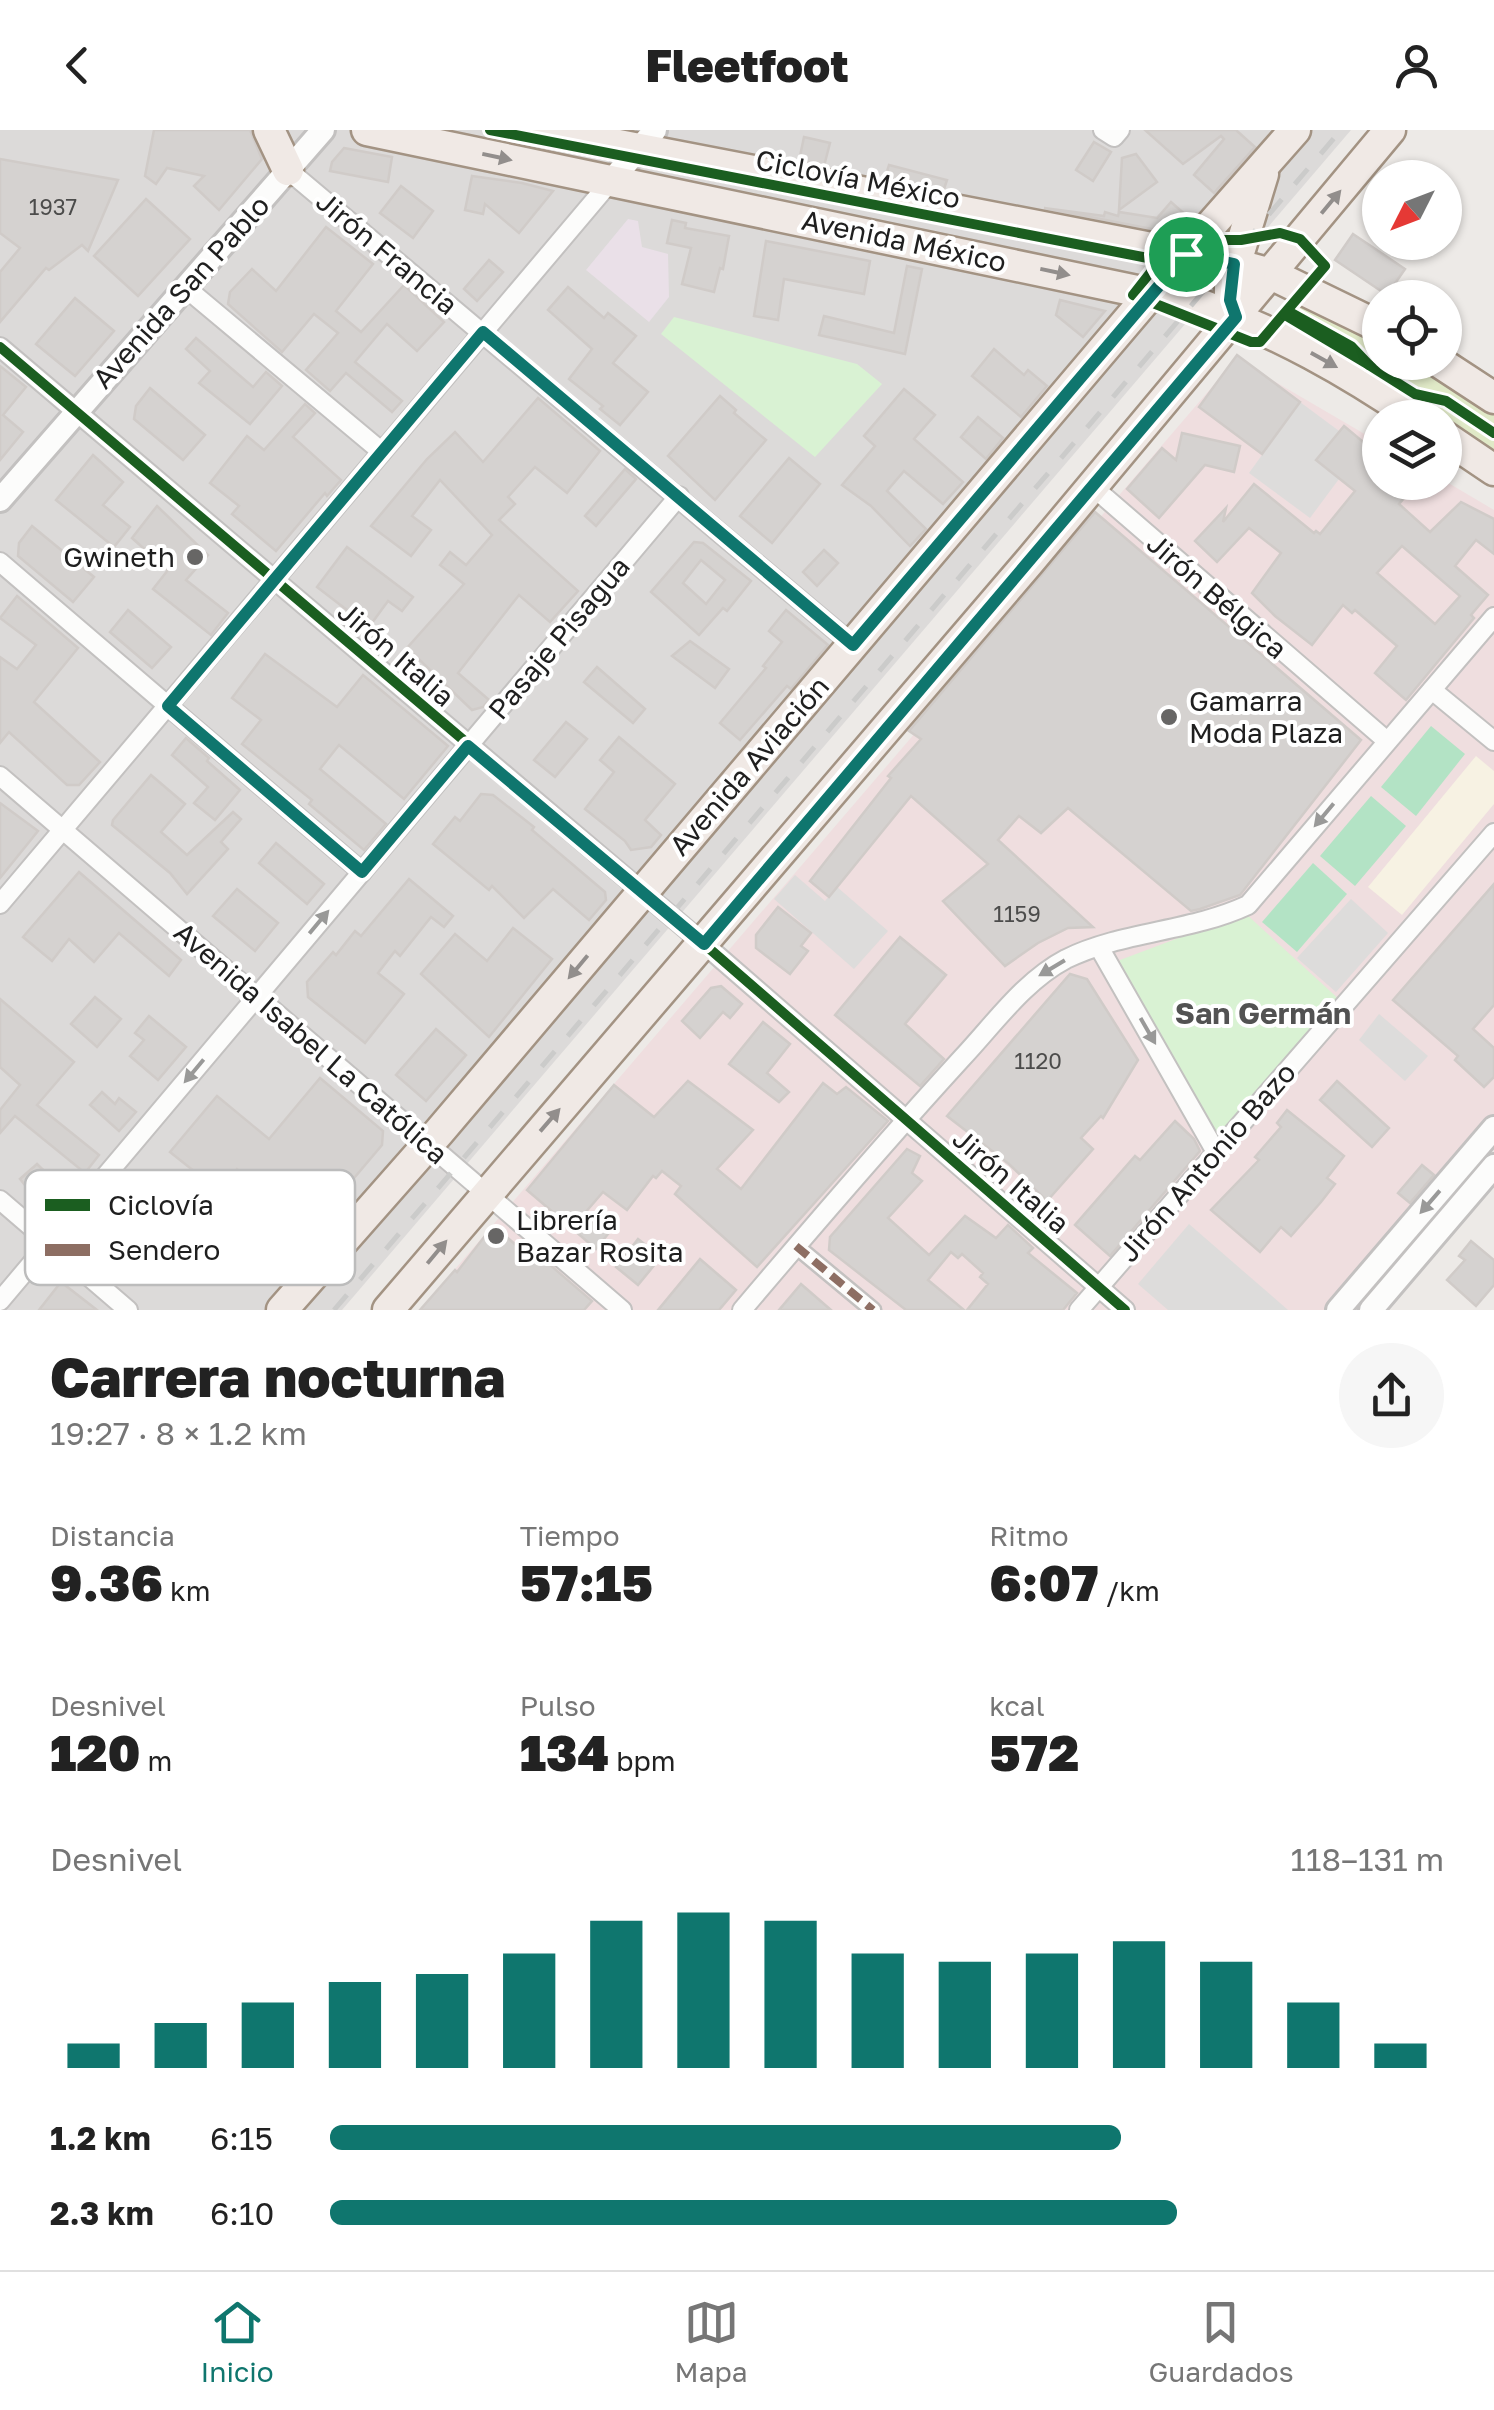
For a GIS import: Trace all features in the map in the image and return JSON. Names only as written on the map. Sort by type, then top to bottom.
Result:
[{"type":"main road","points":[[269,130],[288,170]]},
{"type":"main road","name":"Avenida México","points":[[367,130],[1152,292],[1236,317],[1280,335],[1389,400]]},
{"type":"main road","name":"Avenida México","points":[[541,130],[647,139],[1234,264],[1272,274],[1362,318]]},
{"type":"main road","name":"Avenida Aviación","points":[[355,1228],[1152,292],[1295,130]]},
{"type":"main road","points":[[388,1310],[1093,487],[1390,130]]},
{"type":"main road","points":[[1236,317],[1230,300],[1234,264],[1267,162]]},
{"type":"main road","points":[[1462,377],[1494,398]]},
{"type":"main road","points":[[1462,448],[1494,470]]},
{"type":"main road","name":"Avenida Aviación","points":[[282,1310],[304,1285]]},
{"type":"street","name":"Avenida San Pablo","points":[[0,500],[323,130]]},
{"type":"street","points":[[0,904],[647,139]]},
{"type":"street","name":"Jirón Francia","points":[[288,170],[853,645]]},
{"type":"street","points":[[186,288],[382,452]]},
{"type":"street","name":"Jirón Italia","points":[[0,346],[704,944],[1124,1310]]},
{"type":"street","name":"Jirón Bélgica","points":[[1093,487],[1388,741]]},
{"type":"street","name":"Pasaje Pisagua","points":[[111,1170],[679,496]]},
{"type":"street","points":[[0,562],[362,872]]},
{"type":"street","points":[[742,1310],[905,1120],[1038,975],[1100,947],[1222,917],[1248,905],[1494,616]]},
{"type":"street","points":[[1432,690],[1494,741]]},
{"type":"street","name":"Avenida Isabel La Católica","points":[[0,776],[622,1310]]},
{"type":"street","name":"Jirón Antonio Bazo","points":[[1079,1310],[1494,834]]},
{"type":"street","points":[[1100,947],[1216,1152]]},
{"type":"street","points":[[1338,1310],[1494,1128]]},
{"type":"street","points":[[1354,1290],[1372,1309],[1494,1166]]},
{"type":"street","points":[[0,1200],[25,1221]]},
{"type":"street","points":[[796,1246],[872,1310]]},
{"type":"street","name":"Pasaje Pisagua","points":[[0,1301],[25,1272]]},
{"type":"street","points":[[99,1285],[128,1310]]},
{"type":"shaded area","points":[[0,130],[1351,130],[342,1310],[0,1310]]},
{"type":"shaded area","points":[[628,219],[638,221],[642,247],[668,254],[669,297],[649,322],[586,270]]},
{"type":"shaded area","points":[[1236,359],[1362,432],[1362,500],[1462,500],[1462,491],[1494,510],[1494,1145],[1354,1310],[420,1310]]},
{"type":"shaded area","points":[[1300,402],[1362,448],[1310,518],[1249,473]]},
{"type":"shaded area","points":[[1476,756],[1494,771],[1494,804],[1402,915],[1368,887]]},
{"type":"shaded area","points":[[795,875],[825,901],[837,887],[888,931],[854,969],[774,899]]},
{"type":"shaded area","points":[[1351,899],[1388,933],[1336,992],[1297,958]]},
{"type":"shaded area","points":[[1379,1014],[1428,1056],[1405,1081],[1359,1040]]},
{"type":"shaded area","points":[[1189,1224],[1288,1310],[1168,1310],[1138,1284]]},
{"type":"green space","points":[[1297,304],[1362,337],[1362,368],[1290,322]]},
{"type":"green space","points":[[674,317],[857,364],[882,384],[815,457],[661,334]]},
{"type":"green space","points":[[1382,380],[1441,380],[1494,414],[1494,451],[1462,431],[1462,400],[1413,400]]},
{"type":"green space","points":[[1431,726],[1465,754],[1416,816],[1381,787]]},
{"type":"green space","points":[[1371,796],[1406,826],[1355,886],[1320,856]]},
{"type":"green space","points":[[1313,863],[1347,894],[1297,952],[1262,922]]},
{"type":"green space","points":[[1245,913],[1342,1002],[1219,1145],[1117,966],[1120,960]]},
{"type":"building","points":[[154,130],[250,130],[262,159],[219,210],[194,186],[204,176],[167,168],[156,184],[145,176]]},
{"type":"building","points":[[1145,130],[1236,130],[1255,147],[1214,193],[1194,175],[1224,139],[1221,136],[1183,164]]},
{"type":"building","points":[[804,137],[830,143],[824,166],[799,161]]},
{"type":"building","points":[[1094,142],[1111,152],[1093,181],[1076,170]]},
{"type":"building","points":[[344,148],[392,157],[388,182],[330,171]]},
{"type":"building","points":[[1136,154],[1157,182],[1119,210],[1122,158]]},
{"type":"building","points":[[0,159],[118,180],[88,251],[82,245],[49,270],[46,268],[0,322],[0,272],[20,248],[0,233]]},
{"type":"building","points":[[889,165],[947,180],[944,189],[885,178]]},
{"type":"building","points":[[472,176],[553,191],[519,233],[485,204],[483,214],[465,210]]},
{"type":"building","points":[[401,186],[433,211],[413,238],[380,213]]},
{"type":"building","points":[[146,199],[190,239],[138,296],[94,256]]},
{"type":"building","points":[[1171,202],[1187,216],[1172,233],[1044,208],[1157,218]]},
{"type":"building","points":[[672,220],[686,223],[685,228],[729,236],[714,292],[682,284],[691,248],[667,243]]},
{"type":"building","points":[[326,227],[373,264],[336,311],[361,332],[404,285],[444,322],[417,351],[387,324],[355,362],[402,401],[392,412],[346,373],[330,391],[306,370],[338,333],[314,314],[282,352],[228,304],[230,292],[252,269],[276,291]]},
{"type":"building","points":[[1353,234],[1362,240],[1362,260],[1392,260],[1405,269],[1397,280],[1365,280],[1335,260]]},
{"type":"building","points":[[766,241],[870,261],[864,294],[784,279],[778,320],[754,316]]},
{"type":"building","points":[[489,260],[503,272],[477,301],[464,289]]},
{"type":"building","points":[[907,266],[922,269],[905,354],[819,335],[824,316],[894,333]]},
{"type":"building","points":[[568,287],[604,318],[608,313],[636,336],[613,363],[648,392],[620,425],[569,379],[592,349],[548,310]]},
{"type":"building","points":[[75,298],[114,331],[75,376],[36,344]]},
{"type":"building","points":[[1060,300],[1105,311],[1083,337],[1056,315]]},
{"type":"building","points":[[196,338],[253,387],[266,372],[282,386],[250,424],[199,383],[210,371],[186,349]]},
{"type":"building","points":[[994,349],[1024,375],[1028,370],[1047,386],[1021,417],[972,376]]},
{"type":"building","points":[[1237,355],[1300,402],[1262,454],[1199,407]]},
{"type":"building","points":[[0,366],[26,387],[3,415],[23,432],[0,460]]},
{"type":"building","points":[[150,388],[205,435],[183,460],[134,419],[136,406]]},
{"type":"building","points":[[904,389],[935,415],[914,439],[963,482],[943,504],[904,471],[887,491],[926,529],[910,546],[871,506],[842,485],[875,446],[864,436]]},
{"type":"building","points":[[720,396],[766,440],[715,500],[668,456]]},
{"type":"building","points":[[538,398],[600,451],[567,493],[535,467],[508,497],[515,504],[499,520],[578,591],[550,622],[519,595],[458,673],[489,700],[472,710],[407,648],[464,584],[440,565],[450,552],[466,565],[492,535],[440,480],[412,516],[431,530],[411,556],[371,526],[455,432],[483,462]]},
{"type":"building","points":[[305,404],[315,413],[293,437],[341,480],[327,496],[325,493],[276,551],[232,514],[239,506],[210,483],[247,436],[264,450]]},
{"type":"building","points":[[978,417],[1003,438],[986,459],[961,437]]},
{"type":"building","points":[[1344,426],[1362,441],[1362,500],[1402,500],[1399,504],[1430,532],[1461,502],[1494,519],[1494,554],[1476,540],[1455,566],[1488,595],[1471,615],[1474,618],[1406,700],[1375,673],[1397,646],[1355,610],[1352,613],[1343,605],[1312,645],[1252,593],[1281,553],[1249,528],[1217,562],[1195,541],[1226,508],[1223,522],[1254,484],[1320,534],[1355,491],[1316,460]],"holes":[[[1402,546],[1460,596],[1435,624],[1377,573]]]},
{"type":"building","points":[[1182,433],[1240,446],[1234,472],[1205,465],[1159,518],[1127,489],[1162,448],[1176,460]]},
{"type":"building","points":[[93,455],[123,482],[103,505],[130,527],[114,547],[56,500]]},
{"type":"building","points":[[789,458],[820,484],[772,543],[740,516]]},
{"type":"building","points":[[625,469],[636,479],[596,526],[585,516]]},
{"type":"building","points":[[157,506],[208,555],[186,580],[228,613],[211,635],[153,589],[168,570],[132,538]]},
{"type":"building","points":[[1095,512],[1361,740],[1240,895],[1200,909],[1191,911],[1068,808],[1041,833],[1019,816],[998,840],[1093,927],[1068,928],[1005,966],[943,901],[988,864],[911,796],[829,897],[810,881],[891,778],[888,776],[921,739],[909,731]]},
{"type":"building","points":[[32,526],[94,577],[73,602],[18,556],[19,543]]},
{"type":"building","points":[[694,542],[703,543],[751,581],[727,611],[723,608],[699,635],[651,592]],"holes":[[[701,560],[725,580],[706,604],[683,583]]]},
{"type":"building","points":[[347,547],[413,597],[402,611],[388,601],[369,627],[317,587]]},
{"type":"building","points":[[824,550],[838,563],[817,586],[803,572]]},
{"type":"building","points":[[17,596],[78,648],[34,702],[100,762],[79,785],[67,785],[9,732],[0,743],[0,657],[17,669],[36,645],[0,618]]},
{"type":"building","points":[[128,610],[171,647],[152,668],[110,632]]},
{"type":"building","points":[[786,610],[828,645],[740,740],[720,723],[766,668],[763,666],[782,642],[769,631]]},
{"type":"building","points":[[690,641],[729,669],[715,688],[672,656]]},
{"type":"building","points":[[265,654],[337,707],[363,675],[448,746],[404,799],[339,745],[320,769],[386,824],[364,850],[309,804],[312,800],[242,744],[261,720],[232,698]]},
{"type":"building","points":[[597,667],[645,709],[633,723],[584,682]]},
{"type":"building","points":[[566,722],[587,739],[555,777],[534,760]]},
{"type":"building","points":[[619,737],[675,784],[645,820],[661,835],[651,847],[631,850],[585,809],[614,772],[600,760]]},
{"type":"building","points":[[186,738],[240,790],[215,820],[194,803],[208,787],[172,755]]},
{"type":"building","points":[[151,775],[185,804],[161,832],[187,855],[233,812],[241,819],[221,842],[228,849],[187,894],[170,873],[112,825]]},
{"type":"building","points":[[481,794],[493,795],[534,827],[532,830],[605,892],[606,900],[589,920],[553,889],[524,918],[492,886],[489,890],[433,844],[455,817],[460,821]]},
{"type":"building","points":[[0,803],[38,831],[0,878]]},
{"type":"building","points":[[276,843],[324,884],[307,904],[259,863]]},
{"type":"building","points":[[79,872],[181,960],[169,976],[119,933],[94,962],[69,939],[52,961],[23,937]]},
{"type":"building","points":[[409,879],[453,916],[444,927],[431,917],[400,956],[395,951],[378,973],[404,994],[365,1043],[308,997],[307,982],[355,931],[361,936]]},
{"type":"building","points":[[1494,884],[1494,1005],[1473,1029],[1494,1048],[1494,1077],[1484,1087],[1455,1060],[1458,1056],[1393,1000]]},
{"type":"building","points":[[237,889],[278,923],[255,951],[213,916]]},
{"type":"building","points":[[778,907],[811,933],[801,946],[808,951],[790,974],[756,948],[756,935]]},
{"type":"building","points":[[513,928],[552,959],[489,1037],[421,974],[455,934],[487,961]]},
{"type":"building","points":[[900,937],[946,975],[905,1024],[944,1059],[920,1086],[835,1015]]},
{"type":"building","points":[[1070,974],[1087,979],[1138,1060],[1103,1118],[1081,1138],[1093,1149],[1047,1201],[1009,1164],[947,1116]]},
{"type":"building","points":[[721,986],[742,1004],[730,1018],[723,1012],[700,1038],[682,1021],[711,988]]},
{"type":"building","points":[[95,997],[121,1019],[97,1047],[71,1024]]},
{"type":"building","points":[[0,999],[74,1062],[37,1105],[99,1155],[87,1170],[81,1170],[15,1116],[0,1133],[0,1110],[20,1085],[0,1067]]},
{"type":"building","points":[[149,1016],[186,1047],[158,1080],[130,1056],[144,1040],[135,1033]]},
{"type":"building","points":[[763,1022],[790,1044],[767,1073],[789,1092],[779,1102],[729,1064]]},
{"type":"building","points":[[436,1029],[466,1055],[426,1101],[396,1075]]},
{"type":"building","points":[[320,1078],[383,1131],[382,1145],[355,1177],[355,1170],[193,1170],[170,1152],[217,1096],[269,1139]]},
{"type":"building","points":[[688,1081],[753,1130],[717,1169],[741,1189],[823,1083],[837,1094],[846,1087],[888,1121],[757,1267],[675,1194],[681,1186],[662,1171],[656,1178],[653,1176],[627,1210],[603,1192],[584,1214],[608,1234],[596,1249],[527,1190],[614,1085],[654,1117]]},
{"type":"building","points":[[1337,1081],[1389,1128],[1372,1147],[1320,1100]]},
{"type":"building","points":[[102,1092],[115,1104],[119,1098],[136,1112],[119,1131],[90,1105]]},
{"type":"building","points":[[1287,1110],[1344,1156],[1327,1178],[1335,1184],[1321,1202],[1291,1236],[1281,1227],[1260,1252],[1211,1210],[1259,1160],[1255,1157],[1281,1127],[1277,1123]]},
{"type":"building","points":[[1175,1121],[1194,1139],[1200,1151],[1110,1256],[1075,1225],[1135,1156],[1140,1160]]},
{"type":"building","points":[[907,1149],[920,1156],[912,1173],[922,1181],[888,1218],[929,1255],[965,1216],[996,1238],[1008,1225],[1033,1248],[1028,1253],[1077,1293],[1063,1310],[967,1310],[988,1284],[980,1277],[983,1273],[962,1254],[958,1258],[951,1252],[928,1280],[964,1310],[906,1310],[829,1250],[830,1237]]},
{"type":"building","points":[[1422,1165],[1434,1175],[1410,1203],[1398,1193]]},
{"type":"building","points":[[488,1232],[503,1234],[537,1263],[542,1258],[592,1301],[584,1310],[420,1310]]},
{"type":"building","points":[[638,1239],[661,1257],[638,1285],[616,1267]]},
{"type":"building","points":[[1471,1241],[1494,1260],[1494,1285],[1476,1306],[1447,1280],[1465,1260],[1459,1256]]},
{"type":"building","points":[[700,1259],[736,1290],[719,1310],[658,1310]]},
{"type":"building","points":[[801,1284],[831,1310],[779,1310]]},
{"type":"building","points":[[59,1285],[65,1285],[97,1310],[39,1310]]},
{"type":"railway","points":[[334,1310],[1341,130]]},
{"type":"marked path","points":[[796,1246],[873,1310]]},
{"type":"cycle path","name":"Ciclovía México","points":[[490,130],[1158,260]]},
{"type":"cycle path","points":[[1280,233],[1300,239],[1325,266],[1260,342],[1251,342],[1133,295],[1176,240],[1241,240],[1280,233]]},
{"type":"cycle path","points":[[1285,315],[1369,365],[1351,346],[1288,311]]},
{"type":"cycle path","points":[[0,347],[704,944],[1125,1310]]},
{"type":"cycle path","points":[[1393,380],[1415,394],[1446,401],[1494,433]]},
{"type":"place","name":"Gwineth","points":[[195,557]]},
{"type":"place","name":"Gamarra Moda Plaza","points":[[1169,717]]},
{"type":"place","name":"Librería Bazar Rosita","points":[[496,1236]]},
{"type":"district","name":"San Germán","points":[[1263,1014]]},
{"type":"route","points":[[1186,254],[1234,264],[1230,300],[1236,317],[704,944],[468,746],[362,872],[168,706],[483,332],[853,645],[1186,254]]}]
